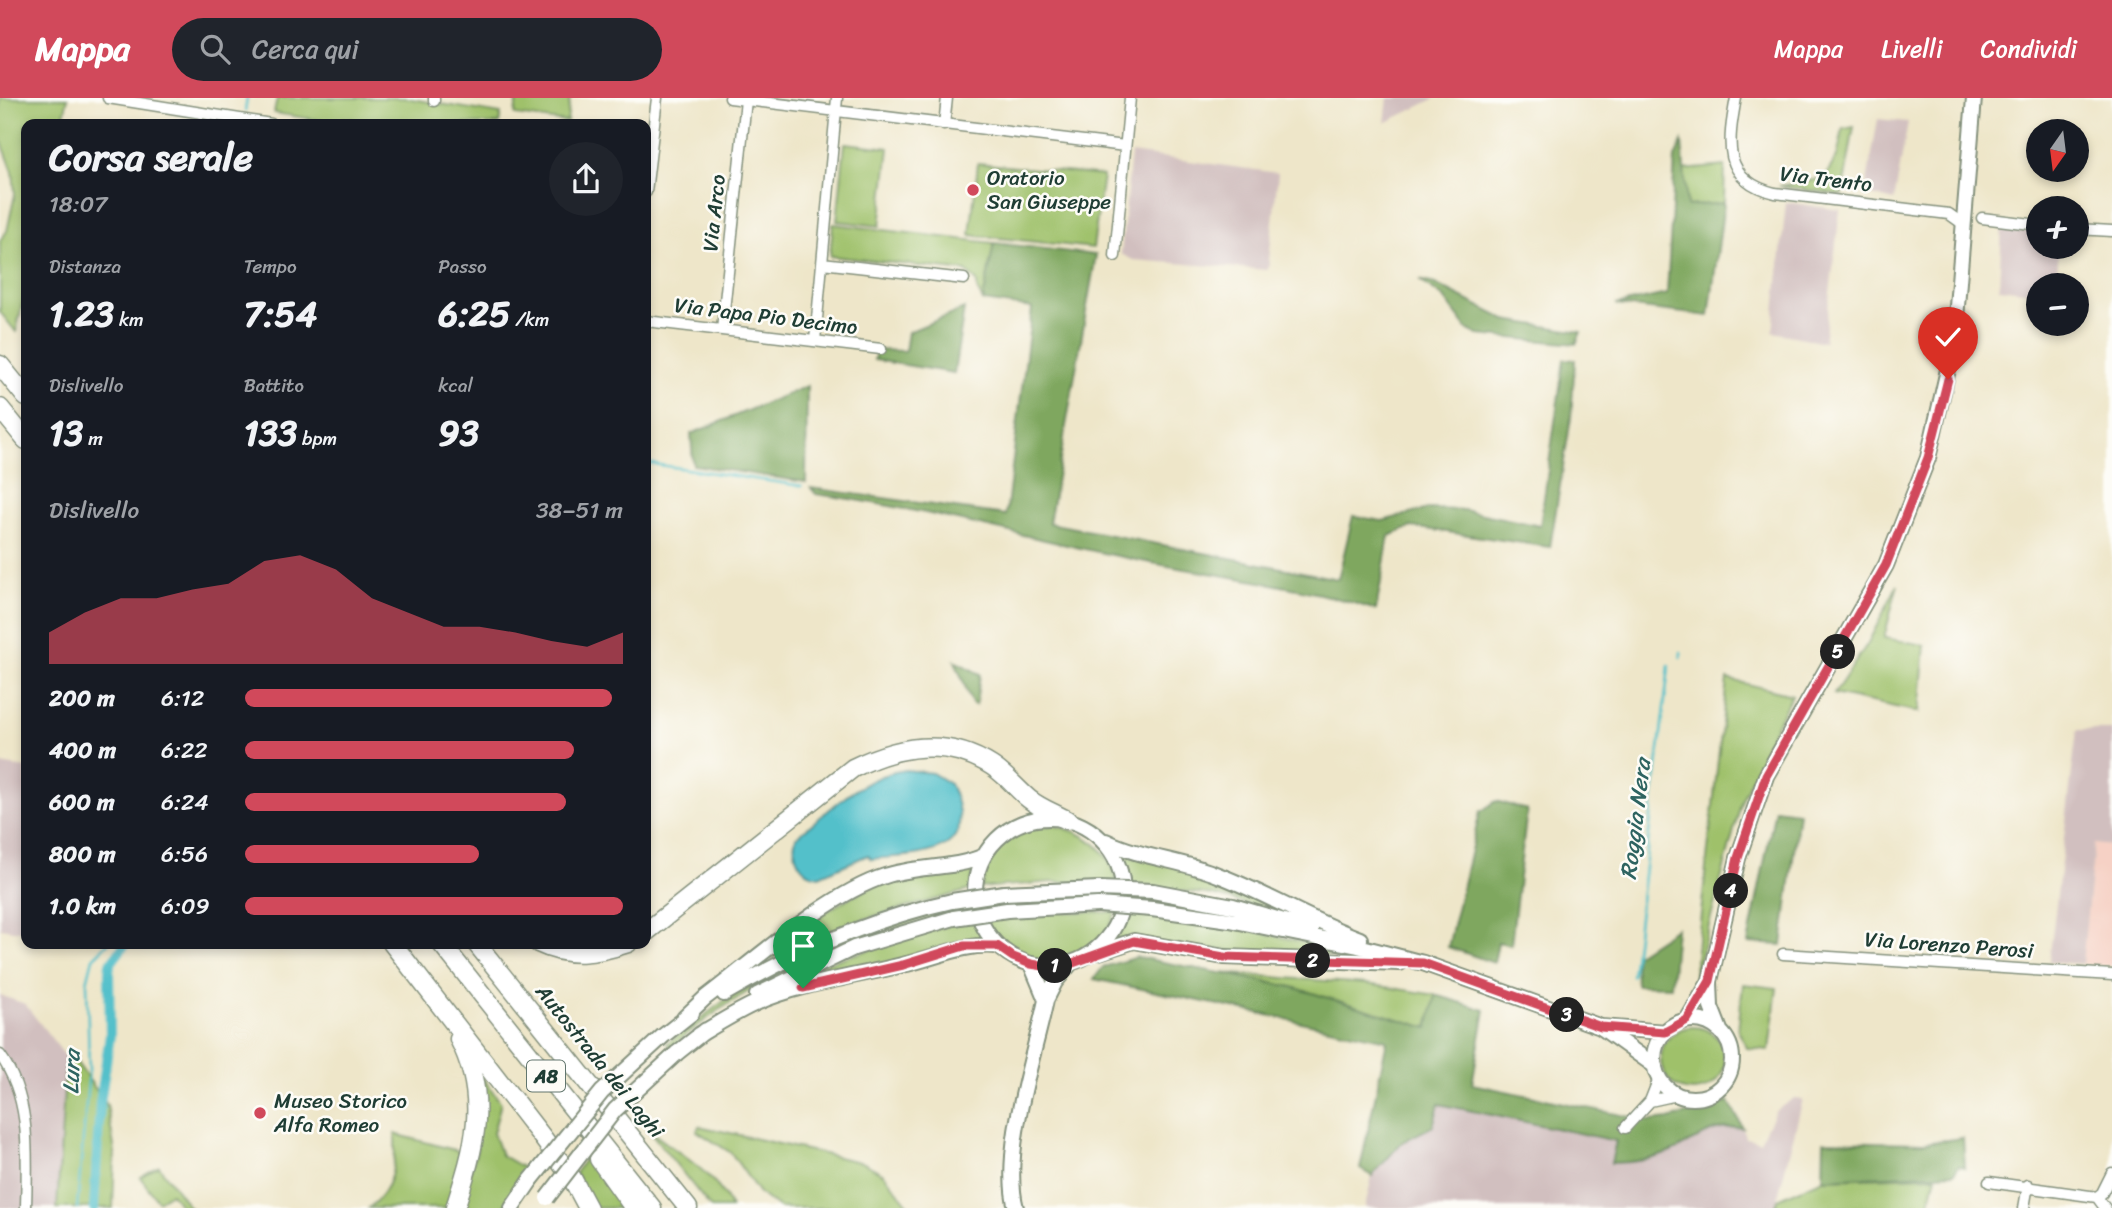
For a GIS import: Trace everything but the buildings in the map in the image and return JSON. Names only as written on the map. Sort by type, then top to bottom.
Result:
[{"type":"highway","points":[[0,363],[21,379]]},
{"type":"highway","points":[[0,363],[21,390]]},
{"type":"highway","points":[[0,408],[21,434]]},
{"type":"highway","points":[[651,928],[853,768],[892,751],[926,745],[960,751],[992,766],[1027,797],[1067,820]]},
{"type":"highway","points":[[397,949],[543,1138],[572,1178],[588,1208]]},
{"type":"highway","name":"A8","points":[[446,949],[652,1208]]},
{"type":"highway","name":"Autostrada dei Laghi","points":[[481,949],[688,1208]]},
{"type":"highway","points":[[553,949],[582,955],[605,949]]},
{"type":"highway","points":[[423,984],[467,1055],[478,1110],[474,1148],[455,1208]]},
{"type":"highway","points":[[562,1096],[634,1208]]},
{"type":"main road","points":[[1601,1027],[1657,1072],[1677,1095],[1701,1098],[1722,1086],[1733,1064],[1728,1041],[1711,1007],[1710,981],[1738,858],[1766,776],[1886,565],[1928,458],[1954,343],[1974,98]]},
{"type":"main road","points":[[1070,964],[1031,964],[1013,957],[997,946],[985,930],[977,912],[975,884],[984,856],[1003,834],[1028,821],[1048,818],[1067,820],[1085,827],[1121,849],[1164,857],[1220,875],[1329,928],[1601,1027],[1665,1032],[1687,1020],[1710,981]]},
{"type":"main road","points":[[1087,956],[1103,944],[1114,929],[1122,910],[1124,891],[1121,872],[1101,839]]},
{"type":"main road","points":[[512,1208],[531,1180],[602,1092],[705,998],[852,889],[886,876],[964,865],[984,856]]},
{"type":"main road","points":[[684,1018],[772,967],[846,932],[895,915],[952,901],[1003,893],[1100,889],[1153,891],[1278,917],[1358,946]]},
{"type":"main road","points":[[544,1203],[615,1110],[699,1035],[738,1006],[829,958],[899,932],[954,918],[1007,910],[1098,905],[1152,909],[1230,920],[1358,946],[1423,963]]},
{"type":"main road","points":[[1017,1208],[1012,1180],[1014,1147],[1046,1000],[1055,982],[1070,964],[1134,941],[1224,957],[1423,963]]},
{"type":"main road","points":[[699,1035],[754,1004],[782,993],[903,965],[964,946],[997,946]]},
{"type":"main road","points":[[1031,964],[1046,1000]]},
{"type":"main road","points":[[1687,1020],[1711,1024],[1721,1031]]},
{"type":"main road","points":[[1657,1072],[1654,1054],[1665,1032]]},
{"type":"street","points":[[108,98],[240,119]]},
{"type":"street","points":[[651,149],[657,98]]},
{"type":"street","points":[[730,98],[1125,146]]},
{"type":"street","points":[[815,341],[836,98]]},
{"type":"street","points":[[944,125],[947,98]]},
{"type":"street","points":[[1115,256],[1130,98]]},
{"type":"street","name":"Via Trento","points":[[1736,98],[1731,151],[1734,166],[1748,184],[1774,193],[1949,214]]},
{"type":"street","name":"Via Arco","points":[[722,330],[746,100]]},
{"type":"street","points":[[1949,214],[1964,207]]},
{"type":"street","points":[[1949,214],[1963,223]]},
{"type":"street","points":[[1982,218],[2026,223]]},
{"type":"street","points":[[2089,230],[2112,231]]},
{"type":"street","points":[[822,263],[964,279]]},
{"type":"street","name":"Via Papa Pio Decimo","points":[[651,322],[881,349]]},
{"type":"street","name":"Via Lorenzo Perosi","points":[[1783,954],[2112,975]]},
{"type":"street","points":[[0,1055],[19,1085],[25,1139],[26,1208]]},
{"type":"street","points":[[1625,1128],[1650,1101],[1657,1072]]},
{"type":"street","points":[[1650,1101],[1677,1095]]},
{"type":"street","points":[[2097,1197],[2112,1173]]},
{"type":"street","points":[[1989,1182],[2028,1185],[2097,1197],[2105,1208]]},
{"type":"street","points":[[2024,1208],[2028,1185]]},
{"type":"shaded area","points":[[1388,98],[1436,98],[1385,123]]},
{"type":"shaded area","points":[[1878,119],[1908,122],[1894,201],[1865,193]]},
{"type":"shaded area","points":[[1131,153],[1278,173],[1268,270],[1133,260],[1121,254]]},
{"type":"shaded area","points":[[1786,202],[1840,210],[1824,342],[1773,332]]},
{"type":"shaded area","points":[[2002,226],[2026,229],[2026,259],[2058,259],[2057,273],[2026,273],[2026,291],[1999,288]]},
{"type":"shaded area","points":[[2077,730],[2112,730],[2112,846],[2094,844],[2082,964],[2049,962]]},
{"type":"shaded area","points":[[0,764],[21,767],[21,931],[0,928]]},
{"type":"shaded area","points":[[2094,844],[2112,846],[2112,966],[2082,964]]},
{"type":"shaded area","points":[[0,995],[25,1004],[66,1057],[57,1208],[0,1208]]},
{"type":"shaded area","points":[[1794,1098],[1803,1099],[1775,1208],[1365,1208],[1372,1176],[1391,1151],[1416,1134],[1439,1104],[1616,1141],[1627,1163],[1669,1153],[1727,1125],[1743,1128],[1745,1138],[1760,1141],[1775,1111]]},
{"type":"green space","points":[[0,98],[68,98],[63,119],[21,119],[21,310],[16,332],[0,312],[0,240],[7,231],[15,194],[13,172],[0,137]]},
{"type":"green space","points":[[277,98],[406,98],[501,114],[500,119],[311,119],[274,113]]},
{"type":"green space","points":[[517,98],[570,98],[567,119],[515,115]]},
{"type":"green space","points":[[1854,127],[1842,195],[1779,186],[1824,178],[1837,157],[1843,129]]},
{"type":"green space","points":[[1682,142],[1687,206],[1724,203],[1709,316],[1616,305],[1667,294],[1675,157]]},
{"type":"green space","points":[[845,143],[889,148],[880,226],[837,221]]},
{"type":"green space","points":[[978,163],[1103,176],[1093,248],[970,235]]},
{"type":"green space","points":[[1725,166],[1724,203],[1687,206],[1684,170]]},
{"type":"green space","points":[[833,224],[994,243],[983,301],[977,290],[977,282],[966,271],[830,256]]},
{"type":"green space","points":[[994,243],[1096,255],[1049,523],[1338,579],[1353,516],[1382,521],[1428,509],[1464,510],[1540,526],[1564,359],[1575,360],[1571,418],[1550,547],[1412,527],[1389,536],[1376,610],[1284,586],[1158,564],[933,515],[816,494],[811,488],[1006,515],[1032,308],[983,301]]},
{"type":"green space","points":[[1419,280],[1435,284],[1506,320],[1581,332],[1576,344],[1478,335],[1468,330],[1444,298]]},
{"type":"green space","points":[[964,309],[954,373],[874,360],[876,350],[905,351],[908,332]]},
{"type":"green space","points":[[807,386],[806,482],[693,465],[691,434]]},
{"type":"green space","points":[[1898,584],[1884,638],[1925,645],[1919,712],[1834,694],[1868,643]]},
{"type":"green space","points":[[955,661],[980,674],[976,705],[972,704]]},
{"type":"green space","points":[[1727,679],[1792,695],[1742,800],[1693,985]]},
{"type":"green space","points":[[1496,801],[1527,810],[1511,945],[1498,942],[1494,963],[1448,947],[1480,812]]},
{"type":"green space","points":[[1775,809],[1799,812],[1782,945],[1748,943]]},
{"type":"green space","points":[[1052,825],[1086,837],[1103,851],[1118,884],[1052,882],[981,888],[991,862],[1005,843],[1025,831]]},
{"type":"green space","points":[[1122,855],[1184,867],[1277,907],[1275,911],[1212,895],[1130,884]]},
{"type":"green space","points":[[974,868],[970,890],[861,920],[759,964],[822,914],[857,894],[904,878]]},
{"type":"green space","points":[[951,906],[951,914],[875,934],[802,963],[733,1001],[671,1048],[667,1043],[736,992],[857,933]]},
{"type":"green space","points":[[1022,912],[1116,912],[1106,932],[1091,947],[1074,957],[1054,960],[1034,959],[1015,952],[998,939],[985,921]]},
{"type":"green space","points":[[1127,912],[1184,915],[1363,956],[1267,955],[1117,939]]},
{"type":"green space","points":[[976,922],[985,941],[785,987],[823,964],[956,923]]},
{"type":"green space","points":[[1676,928],[1671,986],[1636,985],[1635,955]]},
{"type":"green space","points":[[1137,957],[1292,987],[1428,1028],[1436,995],[1485,1010],[1472,1084],[1650,1121],[1669,1119],[1729,1102],[1743,1128],[1724,1128],[1706,1134],[1656,1157],[1611,1163],[1616,1141],[1439,1104],[1433,1126],[1402,1142],[1372,1176],[1360,1169],[1387,1040],[1094,979],[1103,967]]},
{"type":"green space","points":[[1219,973],[1367,984],[1436,995],[1428,1028],[1292,987]]},
{"type":"green space","points":[[1743,984],[1777,988],[1769,1050],[1747,1048],[1738,1030]]},
{"type":"green space","points":[[1687,1027],[1699,1027],[1716,1036],[1723,1047],[1723,1071],[1716,1082],[1699,1091],[1687,1091],[1675,1086],[1666,1077],[1661,1065],[1661,1053],[1666,1041],[1675,1032]]},
{"type":"green space","points":[[72,1056],[107,1105],[115,1152],[113,1208],[57,1208],[66,1057]]},
{"type":"green space","points":[[469,1059],[501,1103],[493,1133],[501,1155],[525,1169],[503,1208],[459,1208],[477,1149]]},
{"type":"green space","points":[[699,1126],[864,1163],[884,1174],[911,1208],[779,1208],[759,1193],[731,1153],[697,1131]]},
{"type":"green space","points":[[647,1128],[705,1173],[724,1195],[731,1208],[711,1208]]},
{"type":"green space","points":[[395,1134],[462,1152],[447,1208],[369,1208],[388,1184],[394,1166]]},
{"type":"green space","points":[[1963,1138],[1965,1167],[1959,1166],[1954,1173],[1823,1179],[1824,1141],[1924,1143]]},
{"type":"green space","points":[[585,1158],[625,1208],[592,1208],[575,1173]]},
{"type":"green space","points":[[159,1166],[190,1208],[182,1208],[171,1193],[158,1201],[140,1177]]},
{"type":"green space","points":[[1936,1176],[1928,1208],[1775,1208],[1778,1199],[1823,1179]]},
{"type":"water","points":[[906,770],[932,773],[950,784],[958,808],[959,826],[953,839],[927,853],[871,859],[868,855],[819,876],[802,867],[796,856],[796,837],[861,786],[891,773]]},
{"type":"waterway","points":[[245,111],[247,98]]},
{"type":"waterway","points":[[651,464],[802,486]]},
{"type":"waterway","name":"Roggia Nera","points":[[1681,652],[1681,657]]},
{"type":"waterway","name":"Roggia Nera","points":[[1632,976],[1669,666]]},
{"type":"waterway","name":"Lura","points":[[77,1208],[89,1070],[87,982],[93,958],[102,949]]},
{"type":"waterway","points":[[94,1208],[100,1103],[110,1035],[109,972],[110,964],[121,949]]},
{"type":"place","name":"Oratorio San Giuseppe","points":[[973,190]]},
{"type":"place","name":"Museo Storico Alfa Romeo","points":[[260,1113]]},
{"type":"route","points":[[803,988],[930,958],[964,946],[997,946],[1013,957],[1050,967],[1070,964],[1115,945],[1134,941],[1224,957],[1263,960],[1423,963],[1601,1027],[1665,1032],[1675,1024],[1687,1020],[1710,981],[1738,858],[1766,776],[1860,616],[1886,565],[1910,512],[1928,458],[1948,379]]}]
